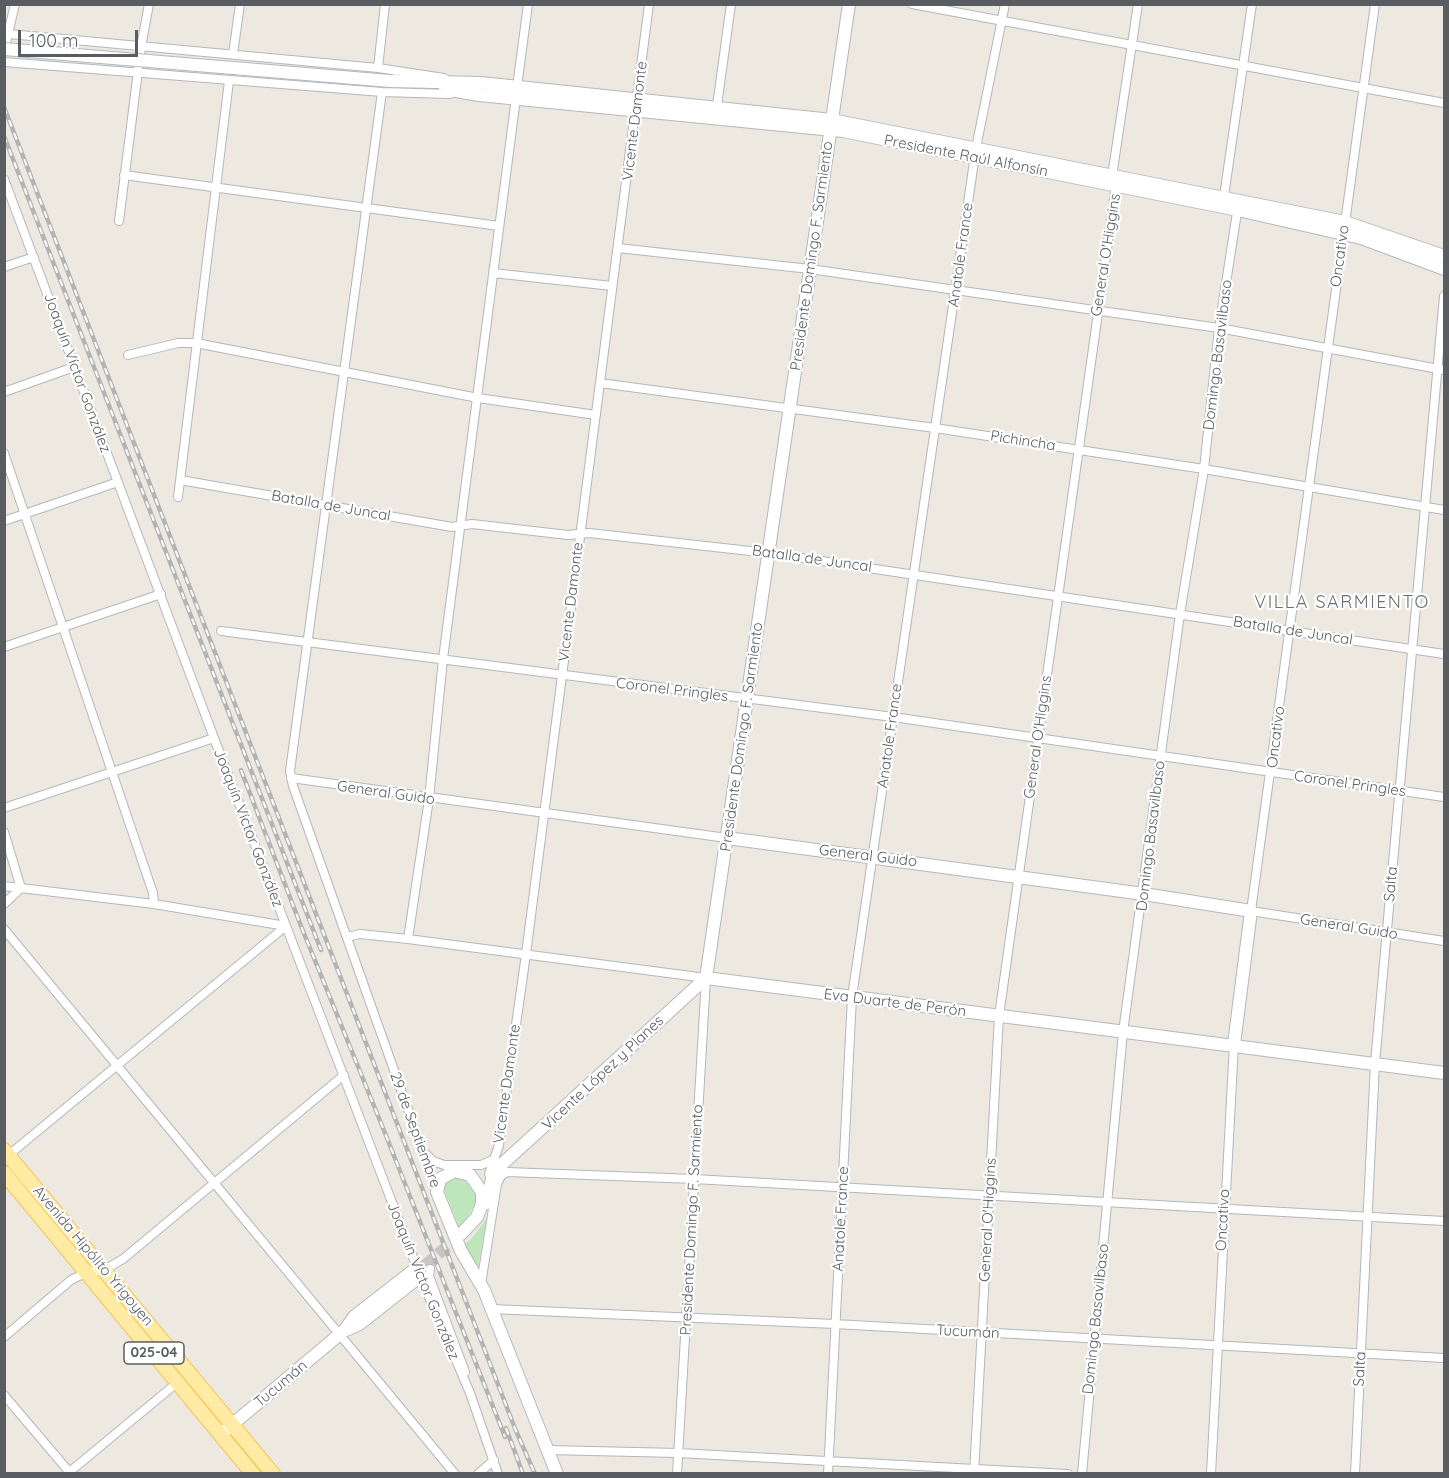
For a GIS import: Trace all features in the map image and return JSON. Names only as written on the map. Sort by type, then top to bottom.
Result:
[{"type":"main road","name":"Presidente Domingo F. Sarmiento","points":[[706,978],[849,4]]},
{"type":"main road","name":"Presidente Raúl Alfonsín","points":[[4,50],[412,82],[717,111],[831,125],[1238,205],[1344,228],[1444,256]]},
{"type":"main road","name":"Presidente Raúl Alfonsín","points":[[1344,228],[1444,269]]},
{"type":"main road","name":"General Guido","points":[[727,838],[872,856],[1251,911]]},
{"type":"main road","name":"Oncativo","points":[[1234,1044],[1251,911]]},
{"type":"main road","name":"Eva Duarte de Perón","points":[[706,978],[1123,1032],[1234,1044],[1444,1073]]},
{"type":"main road","name":"Vicente López y Planes","points":[[498,1167],[706,978]]},
{"type":"main road","name":"Avenida Hipólito Yrigoyen","points":[[6,1154],[273,1473]]},
{"type":"main road","points":[[437,1192],[438,1182],[449,1172],[462,1171],[475,1180],[483,1198],[477,1217],[463,1237],[485,1212],[492,1177],[498,1167]]},
{"type":"main road","name":"Avenida Hipólito Yrigoyen","points":[[4,1173],[253,1473]]},
{"type":"main road","name":"29 de Septiembre","points":[[437,1192],[461,1251],[481,1284],[557,1473]]},
{"type":"main road","points":[[340,1334],[416,1278]]},
{"type":"main road","name":"Tucumán","points":[[222,1434],[340,1334]]},
{"type":"street","points":[[4,50],[15,4]]},
{"type":"street","points":[[119,221],[141,47],[149,4]]},
{"type":"street","points":[[233,54],[240,4]]},
{"type":"street","points":[[378,68],[385,4]]},
{"type":"street","points":[[408,939],[429,799],[443,659],[528,4]]},
{"type":"street","name":"Vicente Damonte","points":[[481,1284],[497,1184],[499,1145],[545,814],[612,286],[638,104],[649,4]]},
{"type":"street","points":[[717,111],[731,4]]},
{"type":"street","points":[[912,4],[1444,103]]},
{"type":"street","name":"Anatole France","points":[[828,1473],[852,997],[975,153],[1005,4]]},
{"type":"street","name":"General O'Higgins","points":[[974,1471],[999,1016],[1079,450],[1137,4]]},
{"type":"street","points":[[1223,202],[1252,4]]},
{"type":"street","name":"Oncativo","points":[[1251,911],[1272,773],[1289,631],[1375,4]]},
{"type":"street","name":"Presidente Raúl Alfonsín","points":[[9,34],[378,68],[480,89]]},
{"type":"street","name":"Presidente Raúl Alfonsín","points":[[4,62],[382,92],[480,89]]},
{"type":"street","points":[[178,497],[229,81]]},
{"type":"street","points":[[291,778],[307,643],[382,92]]},
{"type":"street","points":[[124,175],[499,226]]},
{"type":"street","name":"Joaquín Víctor González","points":[[4,179],[416,1266],[416,1278],[470,1393],[498,1473]]},
{"type":"street","name":"Domingo Basavilbaso","points":[[1082,1473],[1123,1032],[1144,894],[1180,614],[1204,469],[1219,328],[1238,205]]},
{"type":"street","points":[[618,248],[810,269],[1219,328],[1441,369]]},
{"type":"street","points":[[4,267],[34,257]]},
{"type":"street","points":[[493,273],[612,286]]},
{"type":"street","name":"Salta","points":[[1354,1473],[1375,1063],[1424,507],[1441,369],[1444,296]]},
{"type":"street","points":[[128,355],[178,343],[196,343],[478,398],[596,415]]},
{"type":"street","points":[[4,392],[74,367]]},
{"type":"street","name":"Pichincha","points":[[600,383],[935,428],[1204,469],[1444,510]]},
{"type":"street","points":[[4,453],[153,893],[154,904]]},
{"type":"street","name":"Batalla de Juncal","points":[[180,480],[452,527],[462,525],[580,534],[768,553],[1444,654]]},
{"type":"street","points":[[4,521],[118,482]]},
{"type":"street","points":[[4,647],[161,594]]},
{"type":"street","name":"Coronel Pringles","points":[[221,631],[893,717],[1444,797]]},
{"type":"street","points":[[4,808],[214,738]]},
{"type":"street","name":"General Guido","points":[[291,778],[429,799],[727,838]]},
{"type":"street","name":"29 de Septiembre","points":[[291,778],[437,1192]]},
{"type":"street","points":[[4,831],[21,888]]},
{"type":"street","points":[[4,886],[154,904],[286,926]]},
{"type":"street","points":[[4,904],[21,888]]},
{"type":"street","name":"General Guido","points":[[1251,911],[1444,941]]},
{"type":"street","points":[[6,1154],[117,1066],[286,926]]},
{"type":"street","points":[[4,929],[456,1473]]},
{"type":"street","name":"Eva Duarte de Perón","points":[[347,937],[360,934],[408,939],[706,978]]},
{"type":"street","name":"Presidente Domingo F. Sarmiento","points":[[678,1473],[706,978]]},
{"type":"street","name":"Oncativo","points":[[1211,1473],[1223,1209],[1234,1044]]},
{"type":"street","points":[[4,1337],[71,1280],[87,1272],[104,1270],[123,1259],[344,1075]]},
{"type":"street","points":[[499,1145],[507,1151],[517,1152]]},
{"type":"street","points":[[422,1149],[433,1161],[444,1165],[481,1165],[528,1171],[1444,1221]]},
{"type":"street","name":"Vicente Damonte","points":[[483,1198],[498,1167]]},
{"type":"street","name":"Tucumán","points":[[340,1334],[353,1315],[416,1266]]},
{"type":"street","points":[[430,1269],[429,1276],[463,1366],[470,1393]]},
{"type":"street","name":"Tucumán","points":[[491,1309],[836,1324],[1444,1358]]},
{"type":"street","points":[[4,1395],[69,1473],[178,1382]]},
{"type":"street","points":[[548,1450],[678,1453],[974,1471],[1068,1473]]},
{"type":"street","points":[[478,1473],[494,1460]]},
{"type":"green space","points":[[455,1177],[470,1180],[478,1199],[460,1229],[444,1189],[445,1183]]},
{"type":"green space","points":[[487,1218],[477,1273],[463,1246]]},
{"type":"tunnel","points":[[411,1278],[461,1234]]},
{"type":"railway","points":[[4,107],[516,1431],[535,1474]]},
{"type":"railway","points":[[4,136],[321,950]]},
{"type":"railway","points":[[241,770],[505,1437]]},
{"type":"railway","points":[[506,1428],[523,1474]]},
{"type":"district","name":"VILLA SARMIENTO","points":[[1342,603]]}]
